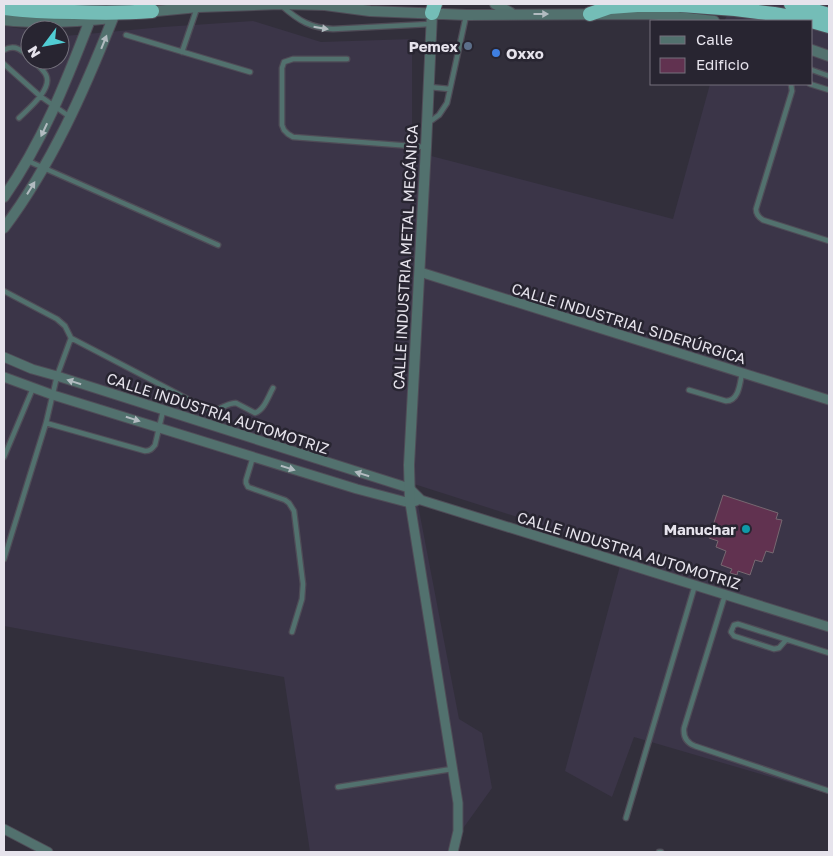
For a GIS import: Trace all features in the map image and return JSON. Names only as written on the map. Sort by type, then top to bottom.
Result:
[{"type":"highway","points":[[791,4],[829,15]]},
{"type":"highway","points":[[590,14],[610,8],[680,5],[744,10],[808,20]]},
{"type":"highway","points":[[4,8],[68,12],[133,13],[152,11]]},
{"type":"highway","points":[[813,21],[829,26]]},
{"type":"street","points":[[4,20],[37,23],[90,20],[152,11],[198,7],[280,4],[325,5],[370,11],[433,14],[650,14],[707,20]]},
{"type":"street","points":[[370,11],[384,4]]},
{"type":"street","points":[[495,4],[513,14]]},
{"type":"street","name":"CALLE INDUSTRIA METAL MECÁNICA","points":[[410,503],[409,488],[433,14]]},
{"type":"street","points":[[4,228],[44,168],[90,76],[113,18]]},
{"type":"street","points":[[4,197],[28,161],[55,106],[90,20]]},
{"type":"street","points":[[813,50],[829,56]]},
{"type":"street","name":"CALLE INDUSTRIAL SIDERÚRGICA","points":[[420,272],[829,400]]},
{"type":"street","name":"CALLE INDUSTRIA AUTOMOTRIZ","points":[[4,358],[32,369],[409,488],[421,500],[829,627]]},
{"type":"street","name":"CALLE INDUSTRIA AUTOMOTRIZ","points":[[4,377],[53,395],[357,489],[410,503]]},
{"type":"street","points":[[421,500],[410,503],[458,803],[459,822],[453,852]]},
{"type":"street","points":[[4,829],[48,852]]},
{"type":"lane","points":[[280,4],[302,22],[323,29],[433,14]]},
{"type":"lane","points":[[182,52],[198,7]]},
{"type":"lane","points":[[427,123],[436,118],[447,103],[467,15]]},
{"type":"lane","points":[[126,35],[250,72]]},
{"type":"lane","points":[[4,50],[16,47],[20,50]]},
{"type":"lane","points":[[347,59],[293,59],[284,62],[282,68],[282,120],[284,130],[293,137],[426,147]]},
{"type":"lane","points":[[4,64],[40,96],[70,117]]},
{"type":"lane","points":[[19,118],[46,88],[46,74],[42,70]]},
{"type":"lane","points":[[813,70],[829,76]]},
{"type":"lane","points":[[792,85],[792,91],[756,213],[763,220],[829,241]]},
{"type":"lane","points":[[813,85],[829,90]]},
{"type":"lane","points":[[429,87],[450,89]]},
{"type":"lane","points":[[28,161],[218,245]]},
{"type":"lane","points":[[4,291],[57,319],[65,326],[71,338],[209,410],[217,410],[236,403],[255,414],[258,413],[273,388]]},
{"type":"lane","points":[[4,560],[46,423],[57,376],[71,338]]},
{"type":"lane","points":[[689,390],[730,401],[735,398],[742,373]]},
{"type":"lane","points":[[4,457],[33,388]]},
{"type":"lane","points":[[46,423],[145,451],[151,450],[155,445],[163,411]]},
{"type":"lane","points":[[253,457],[246,480],[248,487],[285,500],[294,511],[303,584],[302,599],[292,632]]},
{"type":"lane","points":[[626,818],[694,585]]},
{"type":"lane","points":[[725,595],[684,728],[686,741],[695,746],[829,791]]},
{"type":"lane","points":[[786,640],[779,648],[774,649],[734,636],[731,632],[734,625],[738,624],[829,653]]},
{"type":"lane","points":[[338,787],[453,769]]},
{"type":"shaded area","points":[[734,4],[829,4],[829,794],[634,737],[612,797],[565,771],[624,551],[414,484],[459,719],[482,733],[492,788],[459,834],[450,852],[310,852],[284,677],[4,626],[4,26],[20,28],[20,70],[70,70],[70,36],[163,27],[253,21],[321,42],[412,39],[412,151],[673,219],[710,85],[813,85],[813,20],[725,20]]},
{"type":"building","name":"Manuchar","points":[[723,495],[778,513],[776,519],[782,520],[773,553],[766,551],[762,562],[755,560],[750,575],[738,571],[737,575],[730,573],[732,569],[721,565],[726,551],[716,547],[718,541],[709,538]]},
{"type":"place","name":"Pemex","points":[[468,46]]},
{"type":"place","name":"Oxxo","points":[[496,53]]},
{"type":"place","name":"Manuchar","points":[[746,529]]}]
